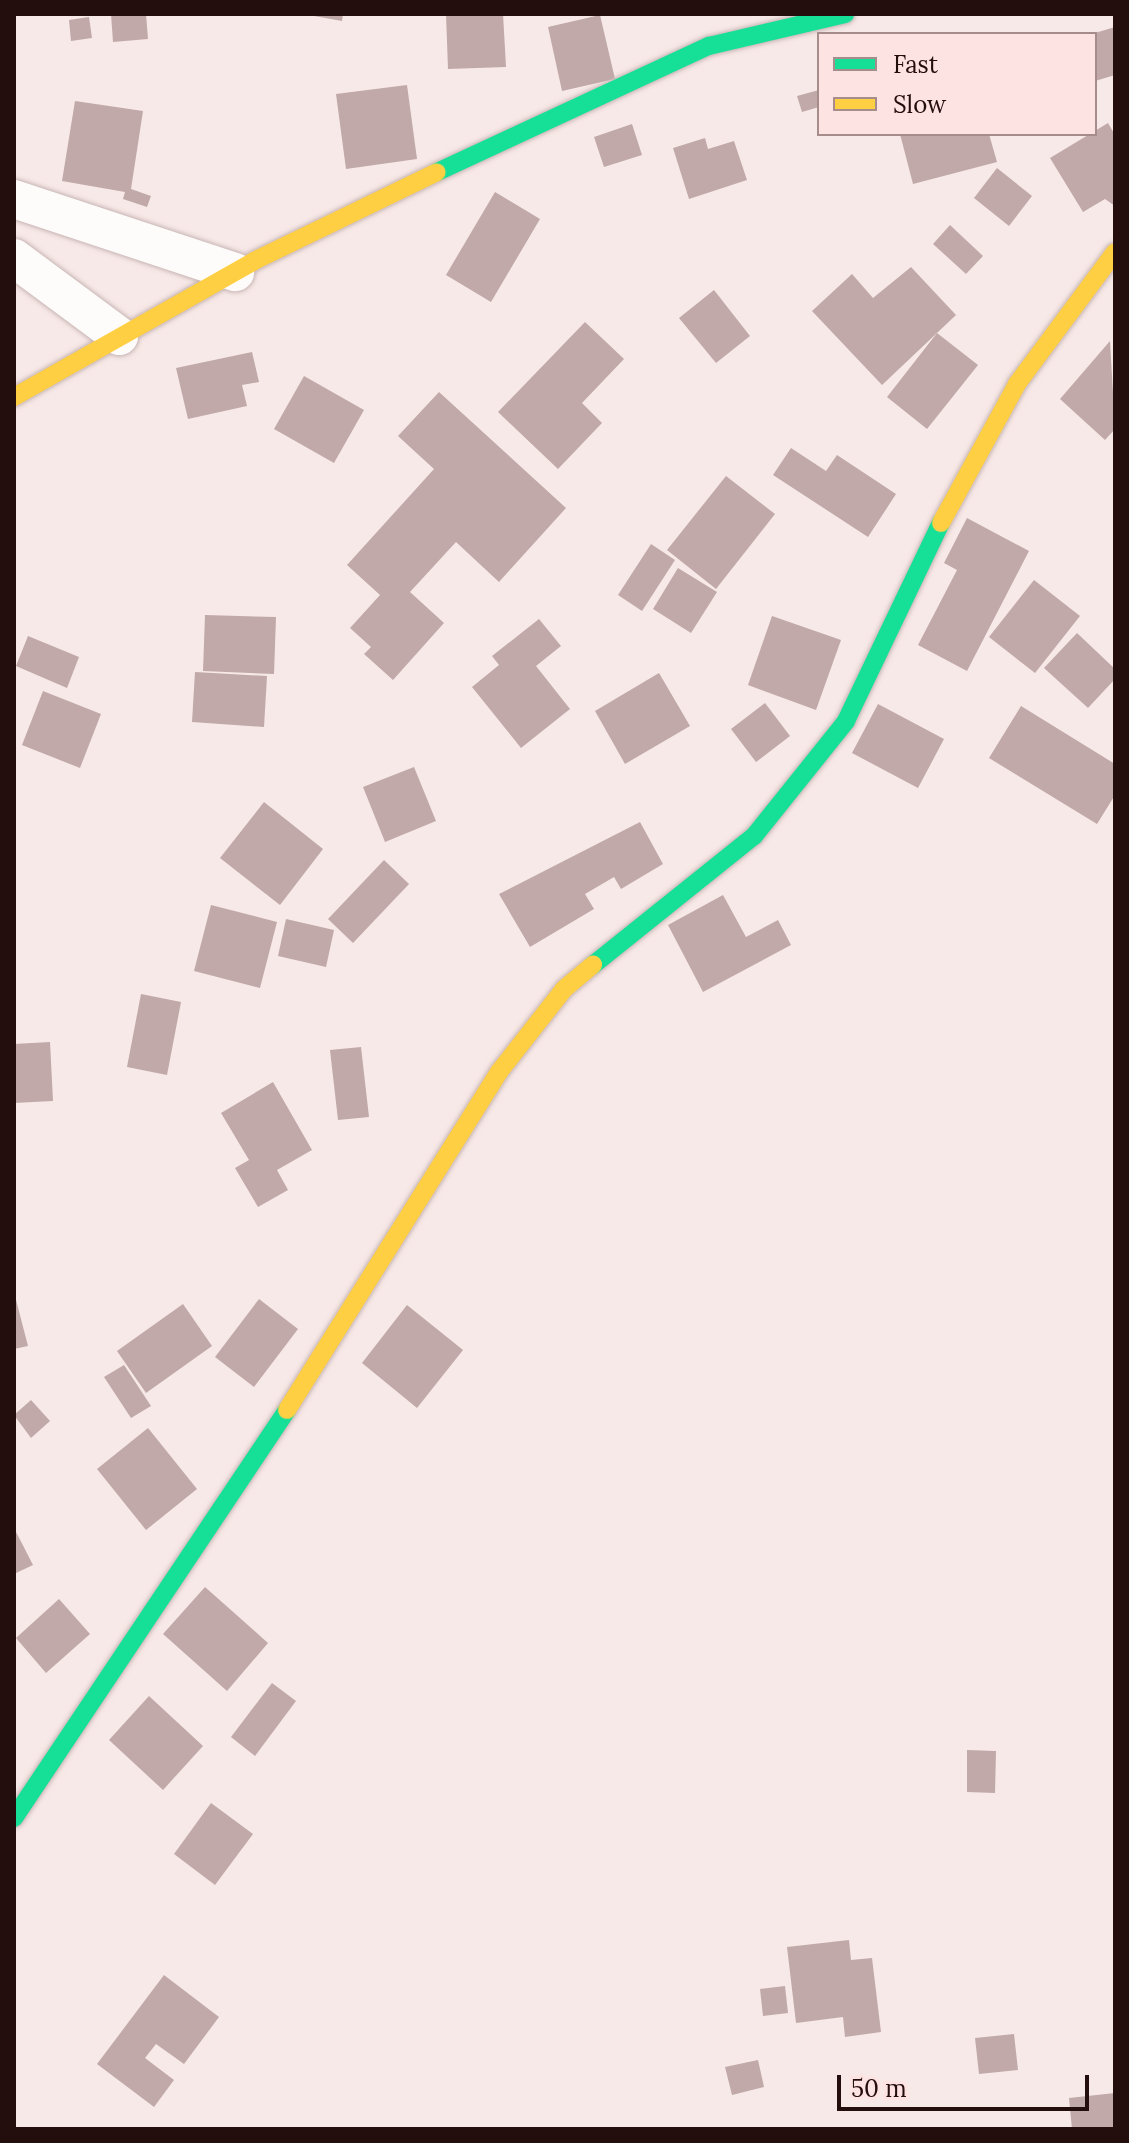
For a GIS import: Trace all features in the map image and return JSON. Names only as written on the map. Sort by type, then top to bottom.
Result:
[{"type":"street","points":[[14,397],[235,272],[709,46],[845,14]]},
{"type":"street","points":[[14,199],[235,272]]},
{"type":"street","points":[[14,1818],[362,1298],[499,1072],[564,989],[754,836],[846,721],[906,587],[1017,384],[1115,252]]},
{"type":"street","points":[[14,258],[119,336]]},
{"type":"building","points":[[111,14],[146,14],[148,39],[113,42]]},
{"type":"building","points":[[303,14],[343,14],[342,21]]},
{"type":"building","points":[[446,14],[503,14],[506,67],[448,69]]},
{"type":"building","points":[[600,15],[615,79],[562,91],[548,27]]},
{"type":"building","points":[[89,17],[92,38],[71,41],[69,20]]},
{"type":"building","points":[[1115,27],[1115,75],[1097,80],[1097,32]]},
{"type":"building","points":[[407,85],[417,159],[346,169],[336,94]]},
{"type":"building","points":[[817,91],[817,108],[802,112],[797,96]]},
{"type":"building","points":[[75,101],[143,111],[131,189],[151,196],[147,207],[123,199],[125,192],[62,181]]},
{"type":"building","points":[[1108,123],[1115,135],[1115,206],[1105,199],[1083,212],[1050,158],[1086,136],[1097,136],[1097,130]]},
{"type":"building","points":[[632,124],[642,155],[604,167],[594,137]]},
{"type":"building","points":[[901,136],[990,136],[997,162],[913,184]]},
{"type":"building","points":[[705,138],[708,149],[734,141],[747,180],[689,199],[673,148]]},
{"type":"building","points":[[997,168],[1032,196],[1009,226],[974,198]]},
{"type":"building","points":[[495,192],[540,219],[491,302],[446,275]]},
{"type":"building","points":[[950,225],[983,256],[966,274],[933,244]]},
{"type":"building","points":[[911,267],[956,315],[882,385],[812,311],[852,274],[873,298]]},
{"type":"building","points":[[714,290],[750,336],[716,363],[679,318]]},
{"type":"building","points":[[585,322],[624,359],[582,403],[602,423],[558,469],[498,412]]},
{"type":"building","points":[[937,333],[978,365],[927,429],[887,397]]},
{"type":"building","points":[[1110,341],[1115,429],[1105,440],[1060,399]]},
{"type":"building","points":[[252,352],[259,382],[242,385],[247,406],[188,419],[176,368]]},
{"type":"building","points":[[304,376],[364,410],[334,463],[274,429]]},
{"type":"building","points":[[439,392],[566,508],[499,582],[456,542],[410,592],[444,623],[393,680],[364,654],[371,647],[350,628],[380,595],[347,565],[434,469],[398,436]]},
{"type":"building","points":[[791,448],[826,471],[837,455],[896,494],[868,537],[773,475]]},
{"type":"building","points":[[726,476],[775,514],[716,589],[667,550]]},
{"type":"building","points":[[967,518],[1029,551],[967,671],[918,645],[957,570],[944,563]]},
{"type":"building","points":[[651,544],[675,560],[642,611],[618,595]]},
{"type":"building","points":[[678,568],[717,592],[691,633],[653,609]]},
{"type":"building","points":[[1034,580],[1080,616],[1035,673],[989,637]]},
{"type":"building","points":[[205,615],[276,617],[274,674],[203,671]]},
{"type":"building","points":[[772,616],[841,640],[816,710],[748,685]]},
{"type":"building","points":[[539,619],[561,646],[536,666],[570,709],[521,748],[472,687],[499,665],[492,656]]},
{"type":"building","points":[[1077,633],[1115,669],[1115,679],[1088,708],[1044,668]]},
{"type":"building","points":[[28,636],[79,657],[67,688],[16,666]]},
{"type":"building","points":[[195,672],[267,676],[264,727],[192,722]]},
{"type":"building","points":[[659,673],[690,726],[625,764],[595,711]]},
{"type":"building","points":[[43,691],[101,714],[80,768],[22,745]]},
{"type":"building","points":[[765,703],[790,736],[756,762],[731,729]]},
{"type":"building","points":[[878,704],[944,739],[918,788],[852,753]]},
{"type":"building","points":[[1021,706],[1115,764],[1115,795],[1097,824],[989,758]]},
{"type":"building","points":[[414,767],[436,821],[385,842],[363,787]]},
{"type":"building","points":[[264,802],[323,849],[280,905],[220,858]]},
{"type":"building","points":[[640,822],[663,864],[621,889],[614,877],[585,894],[594,909],[530,947],[499,894]]},
{"type":"building","points":[[384,860],[409,884],[353,943],[328,919]]},
{"type":"building","points":[[723,895],[746,937],[778,920],[791,945],[703,992],[668,925]]},
{"type":"building","points":[[211,905],[277,922],[260,988],[194,971]]},
{"type":"building","points":[[286,919],[334,930],[326,967],[278,956]]},
{"type":"building","points":[[141,994],[181,1002],[167,1075],[127,1067]]},
{"type":"building","points":[[50,1042],[53,1101],[14,1103],[14,1044]]},
{"type":"building","points":[[361,1047],[369,1117],[338,1120],[330,1050]]},
{"type":"building","points":[[273,1082],[312,1150],[277,1170],[288,1190],[258,1207],[235,1168],[249,1160],[221,1113]]},
{"type":"building","points":[[14,1292],[28,1346],[14,1349]]},
{"type":"building","points":[[259,1299],[298,1329],[254,1387],[215,1357]]},
{"type":"building","points":[[183,1304],[212,1346],[146,1393],[117,1351]]},
{"type":"building","points":[[407,1305],[463,1350],[417,1408],[362,1363]]},
{"type":"building","points":[[124,1365],[151,1406],[131,1418],[104,1377]]},
{"type":"building","points":[[31,1400],[50,1421],[31,1438],[14,1415]]},
{"type":"building","points":[[148,1428],[197,1489],[146,1530],[97,1469]]},
{"type":"building","points":[[14,1528],[33,1565],[14,1574]]},
{"type":"building","points":[[205,1587],[268,1643],[227,1691],[163,1634]]},
{"type":"building","points":[[59,1599],[90,1634],[46,1673],[16,1638]]},
{"type":"building","points":[[272,1683],[296,1701],[255,1756],[231,1737]]},
{"type":"building","points":[[149,1696],[203,1746],[163,1790],[109,1740]]},
{"type":"building","points":[[967,1750],[996,1751],[995,1793],[967,1792]]},
{"type":"building","points":[[211,1803],[253,1834],[215,1885],[174,1854]]},
{"type":"building","points":[[849,1940],[851,1960],[872,1958],[881,2032],[845,2037],[843,2017],[796,2023],[787,1947]]},
{"type":"building","points":[[164,1975],[219,2017],[184,2064],[156,2044],[145,2058],[174,2080],[154,2107],[97,2064]]},
{"type":"building","points":[[785,1986],[788,2013],[763,2016],[760,1989]]},
{"type":"building","points":[[1014,2034],[1018,2070],[979,2074],[975,2038]]},
{"type":"building","points":[[758,2060],[764,2087],[732,2095],[725,2067]]},
{"type":"building","points":[[1115,2093],[1115,2129],[1072,2129],[1069,2098]]},
{"type":"traffic: fast","points":[[437,172],[709,46],[845,14]]},
{"type":"traffic: fast","points":[[593,965],[754,836],[846,721],[941,523]]},
{"type":"traffic: fast","points":[[14,1818],[287,1410]]},
{"type":"traffic: slow","points":[[14,397],[254,261],[437,172]]},
{"type":"traffic: slow","points":[[941,523],[1017,384],[1115,252]]},
{"type":"traffic: slow","points":[[287,1410],[499,1072],[564,989],[593,965]]}]
